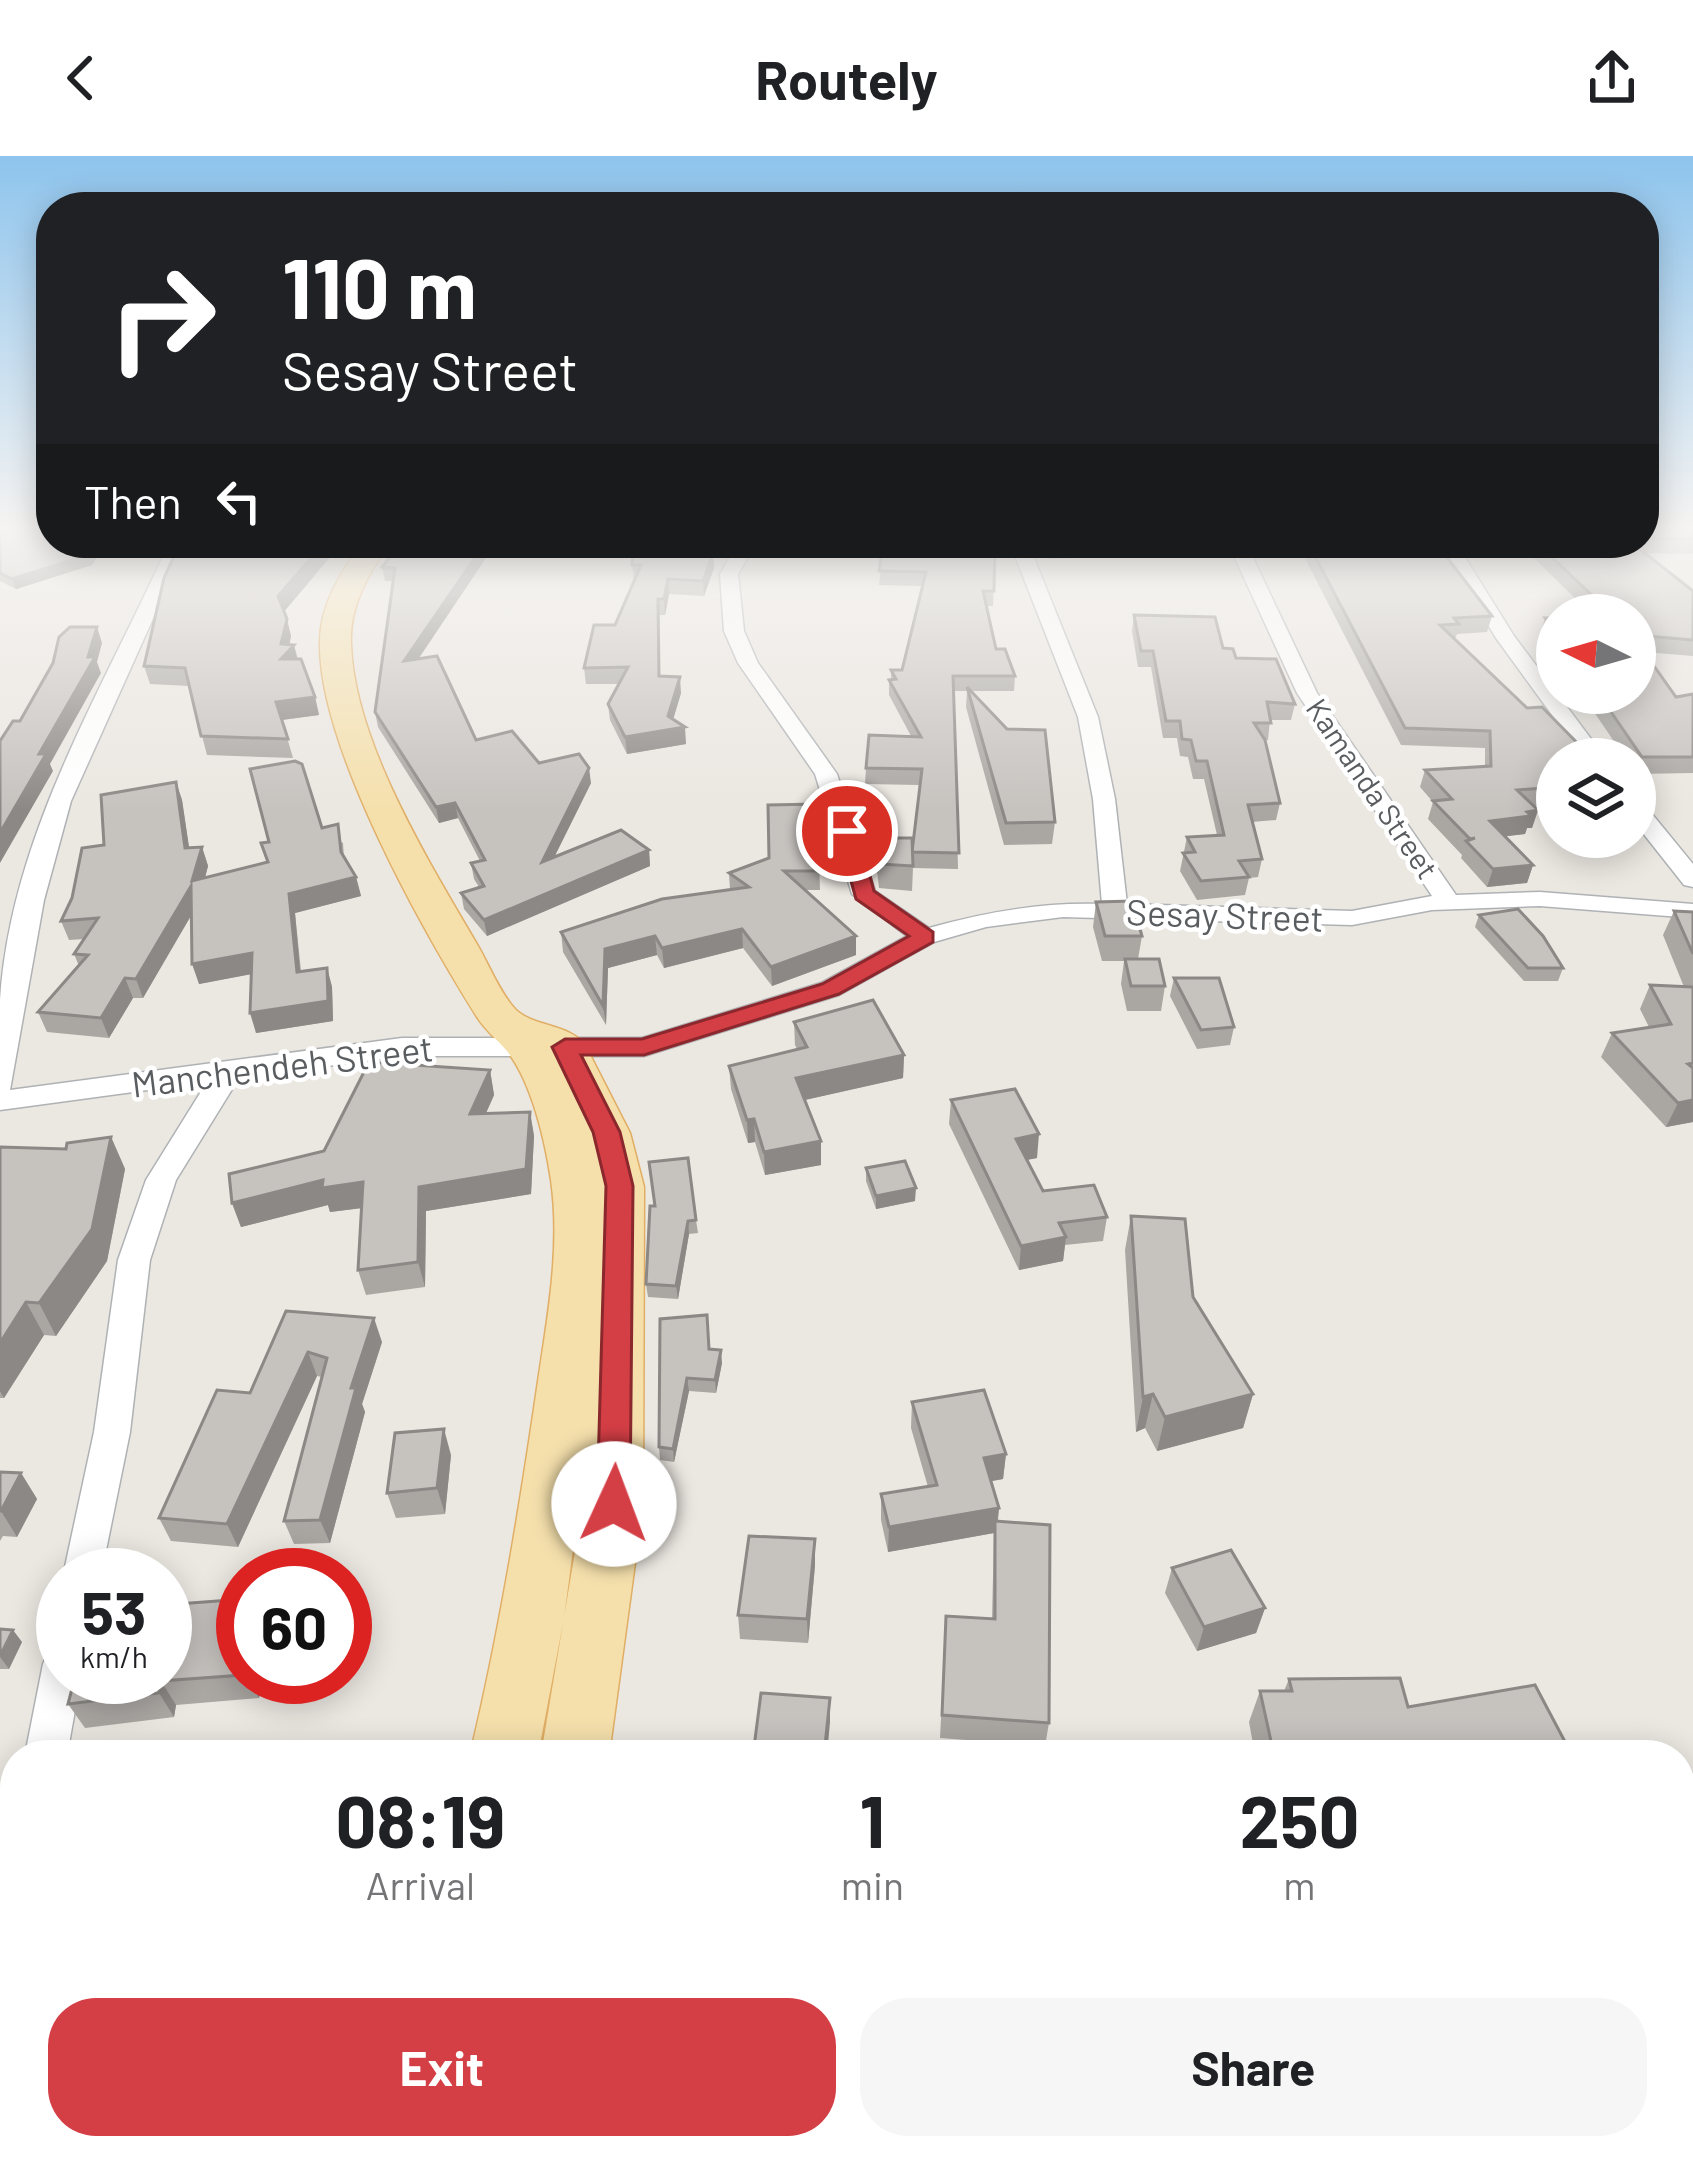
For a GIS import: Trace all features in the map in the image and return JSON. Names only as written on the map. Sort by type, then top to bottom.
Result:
[{"type":"main road","points":[[338,625],[335,642],[343,703],[429,889],[531,1038],[606,1132],[620,1186],[614,1504],[576,1740]]},
{"type":"main road","points":[[507,1740],[548,1540],[574,1315],[578,1231],[576,1183],[566,1137],[531,1038]]},
{"type":"street","points":[[0,1084],[47,838],[137,625]]},
{"type":"street","points":[[733,625],[748,662],[826,775],[864,894],[925,937]]},
{"type":"street","points":[[1048,625],[1079,692],[1099,759],[1114,911]]},
{"type":"street","name":"Kamanda Street","points":[[1275,625],[1307,693],[1449,902]]},
{"type":"street","points":[[1498,625],[1580,738]]},
{"type":"street","points":[[1656,834],[1693,880]]},
{"type":"street","name":"Sesay Street","points":[[531,1038],[644,1047],[830,989],[925,937],[1004,917],[1063,910],[1352,918],[1449,902],[1540,899],[1693,911]]},
{"type":"street","name":"Manchendeh Street","points":[[0,1101],[232,1067],[531,1038]]},
{"type":"street","points":[[88,1548],[112,1432],[134,1260],[161,1180],[185,1135],[232,1067]]},
{"type":"street","points":[[49,1740],[56,1704]]},
{"type":"building","points":[[153,625],[286,625],[281,644],[294,645],[281,659],[301,659],[315,697],[276,702],[288,739],[201,736],[185,668],[144,666]]},
{"type":"building","points":[[387,625],[429,625],[404,661],[437,656],[476,740],[512,731],[539,763],[579,754],[589,768],[542,862],[621,830],[649,850],[484,920],[461,893],[484,886],[471,863],[485,860],[455,803],[436,807],[375,712]]},
{"type":"building","points":[[594,625],[658,625],[659,676],[680,677],[668,716],[685,727],[625,737],[608,704],[628,667],[584,668]]},
{"type":"building","points":[[913,625],[991,625],[996,649],[1005,649],[1015,676],[953,676],[959,853],[912,852],[922,769],[866,768],[869,735],[921,737],[889,680],[896,679],[891,670],[902,670]]},
{"type":"building","points":[[1136,625],[1217,625],[1223,648],[1233,649],[1236,658],[1276,659],[1295,704],[1267,702],[1271,723],[1254,723],[1265,740],[1280,803],[1248,805],[1262,859],[1239,861],[1249,877],[1201,881],[1183,853],[1195,852],[1187,837],[1224,835],[1207,761],[1196,761],[1191,740],[1182,739],[1180,721],[1166,721],[1153,651],[1141,651]]},
{"type":"building","points":[[1351,625],[1449,625],[1440,625],[1527,708],[1549,714],[1572,738],[1536,738],[1536,789],[1517,790],[1536,810],[1527,812],[1531,816],[1490,821],[1533,865],[1493,869],[1466,841],[1475,838],[1470,839],[1433,801],[1452,799],[1425,770],[1491,766],[1490,731],[1405,728]]},
{"type":"building","points":[[1656,625],[1693,625],[1693,640],[1656,637]]},
{"type":"building","points":[[70,627],[97,627],[88,657],[95,657],[0,833],[0,741],[13,721],[20,721],[53,663],[59,637]]},
{"type":"building","points":[[1656,669],[1676,697],[1693,694],[1693,757],[1656,757],[1656,738],[1629,738],[1612,714],[1656,714]]},
{"type":"building","points":[[967,687],[1007,729],[1045,730],[1055,822],[1006,823]]},
{"type":"building","points":[[295,761],[302,764],[322,828],[338,824],[341,852],[356,877],[289,894],[297,972],[327,968],[328,1001],[250,1013],[252,953],[192,964],[191,886],[136,979],[125,978],[101,1018],[38,1012],[88,955],[74,954],[98,918],[61,921],[72,898],[82,848],[104,845],[101,795],[176,782],[185,848],[202,847],[192,881],[268,862],[261,843],[269,842],[250,769]]},
{"type":"building","points":[[817,804],[820,871],[784,871],[856,936],[771,967],[742,929],[662,948],[655,936],[605,949],[603,1006],[561,932],[662,899],[749,887],[729,873],[769,858],[768,805]]},
{"type":"building","points":[[876,838],[912,838],[913,866],[879,864]]},
{"type":"building","points":[[1132,901],[1142,936],[1105,936],[1096,902]]},
{"type":"building","points":[[1518,909],[1563,968],[1528,968],[1479,915]]},
{"type":"building","points":[[1674,911],[1693,912],[1693,954]]},
{"type":"building","points":[[1125,959],[1159,959],[1165,986],[1131,986]]},
{"type":"building","points":[[1174,978],[1219,978],[1234,1027],[1201,1030]]},
{"type":"building","points":[[1650,985],[1693,987],[1693,1063],[1688,1064],[1693,1068],[1693,1100],[1678,1103],[1612,1033],[1671,1024]]},
{"type":"building","points":[[873,1000],[904,1055],[796,1078],[821,1141],[764,1152],[754,1119],[747,1120],[729,1066],[807,1047],[794,1022]]},
{"type":"building","points":[[369,1062],[490,1070],[470,1114],[530,1112],[526,1169],[419,1187],[418,1262],[358,1270],[363,1182],[322,1188],[323,1180],[232,1203],[229,1174],[324,1151]]},
{"type":"building","points":[[1015,1089],[1039,1134],[1016,1139],[1043,1191],[1094,1185],[1107,1217],[1059,1223],[1066,1237],[1021,1246],[951,1100]]},
{"type":"building","points":[[111,1137],[92,1229],[39,1303],[26,1302],[0,1343],[0,1147],[66,1149],[67,1143]]},
{"type":"building","points":[[688,1158],[696,1220],[688,1221],[676,1286],[646,1284],[650,1206],[655,1206],[649,1162]]},
{"type":"building","points":[[905,1161],[916,1188],[876,1196],[866,1168]]},
{"type":"building","points":[[1131,1216],[1185,1219],[1193,1297],[1253,1394],[1165,1417],[1153,1394],[1143,1397]]},
{"type":"building","points":[[286,1311],[374,1318],[351,1388],[356,1388],[320,1520],[284,1521],[327,1358],[308,1352],[227,1524],[159,1518],[217,1390],[250,1393]]},
{"type":"building","points":[[707,1315],[709,1349],[721,1350],[715,1380],[687,1378],[673,1449],[659,1447],[660,1319]]},
{"type":"building","points":[[984,1390],[1006,1454],[984,1458],[999,1508],[889,1527],[881,1494],[937,1485],[912,1402]]},
{"type":"building","points":[[444,1429],[437,1488],[387,1493],[395,1433]]},
{"type":"building","points":[[0,1472],[21,1473],[1,1511],[0,1511]]},
{"type":"building","points":[[995,1521],[1050,1525],[1049,1723],[942,1715],[946,1616],[995,1619]]},
{"type":"building","points":[[749,1536],[815,1539],[807,1619],[738,1615]]},
{"type":"building","points":[[1231,1550],[1265,1608],[1204,1627],[1172,1568]]},
{"type":"building","points":[[216,1601],[216,1677],[192,1679],[192,1603]]},
{"type":"building","points":[[0,1629],[13,1630],[0,1656]]},
{"type":"building","points":[[1400,1678],[1408,1707],[1535,1685],[1564,1740],[1271,1740],[1260,1691],[1292,1691],[1289,1679]]},
{"type":"building","points":[[761,1693],[830,1698],[826,1740],[755,1740]]},
{"type":"route","points":[[614,1504],[620,1186],[606,1132],[565,1047],[644,1047],[830,989],[925,937],[864,894],[857,882],[847,831]]}]
